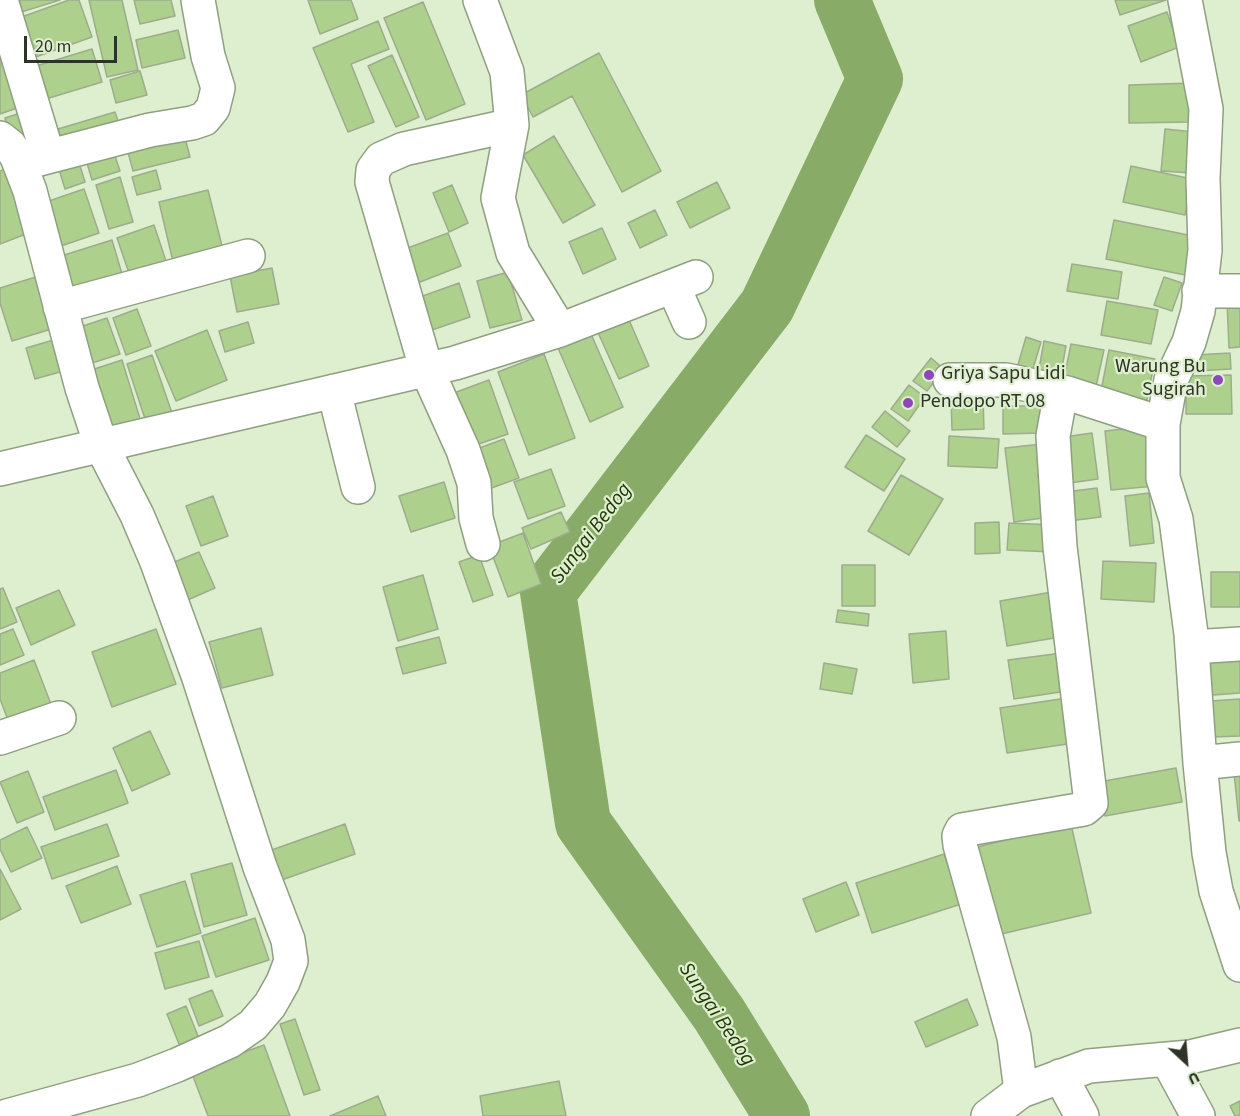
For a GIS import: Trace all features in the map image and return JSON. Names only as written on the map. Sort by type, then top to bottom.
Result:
[{"type":"street","points":[[1,0],[34,160],[36,208],[73,360],[101,445],[137,515],[176,614],[260,867],[288,940],[291,962],[270,1005],[253,1025],[230,1041],[138,1080],[7,1116]]},
{"type":"street","points":[[0,138],[34,160],[150,130],[192,123],[204,118],[213,108],[218,88],[208,56],[198,0]]},
{"type":"street","points":[[480,0],[507,72],[512,125],[498,198],[513,253],[560,330]]},
{"type":"street","points":[[1185,0],[1206,109],[1203,178],[1205,250],[1198,311],[1189,342],[1171,380],[1163,424],[1163,478],[1176,519],[1192,647],[1209,853],[1216,891],[1240,965]]},
{"type":"street","points":[[483,544],[476,518],[474,483],[463,450],[426,368],[372,182],[373,170],[381,159],[404,149],[512,125]]},
{"type":"street","points":[[60,307],[248,256]]},
{"type":"street","points":[[0,469],[455,363],[560,330],[684,281],[689,322]]},
{"type":"street","points":[[1199,291],[1240,291]]},
{"type":"street","points":[[950,380],[1006,380],[1061,392],[1163,424]]},
{"type":"street","points":[[334,390],[358,487]]},
{"type":"street","points":[[1021,1091],[1014,1036],[959,836],[962,830],[1084,809],[1091,803],[1060,547],[1053,436],[1061,392]]},
{"type":"street","points":[[1192,647],[1240,644]]},
{"type":"street","points":[[0,738],[59,718]]},
{"type":"street","points":[[1200,763],[1240,759]]},
{"type":"street","points":[[988,1116],[1021,1091],[1089,1066],[1190,1057],[1240,1045]]},
{"type":"street","points":[[1167,1059],[1198,1116]]},
{"type":"street","points":[[1060,1076],[1082,1116]]},
{"type":"building","points":[[14,0],[60,0],[18,13]]},
{"type":"building","points":[[69,0],[79,0],[92,37],[30,59],[16,19]]},
{"type":"building","points":[[89,0],[122,0],[138,70],[107,77]]},
{"type":"building","points":[[134,0],[171,0],[175,16],[140,24]]},
{"type":"building","points":[[308,0],[351,0],[358,19],[320,34]]},
{"type":"building","points":[[1115,0],[1166,0],[1120,15]]},
{"type":"building","points":[[423,2],[465,104],[426,120],[384,18]]},
{"type":"building","points":[[1167,12],[1179,47],[1141,62],[1128,26]]},
{"type":"building","points":[[378,21],[389,49],[351,64],[374,122],[348,132],[313,48]]},
{"type":"building","points":[[178,30],[185,58],[142,68],[136,40]]},
{"type":"building","points":[[0,48],[20,107],[0,114]]},
{"type":"building","points":[[92,49],[102,82],[36,102],[26,69]]},
{"type":"building","points":[[599,53],[661,171],[622,192],[572,96],[533,117],[521,95]]},
{"type":"building","points":[[392,55],[419,117],[396,127],[368,66]]},
{"type":"building","points":[[140,71],[147,95],[116,103],[110,80]]},
{"type":"building","points":[[1192,83],[1192,122],[1129,123],[1129,85]]},
{"type":"building","points":[[30,110],[40,143],[15,151],[5,118]]},
{"type":"building","points":[[115,112],[120,127],[62,144],[58,129]]},
{"type":"building","points":[[182,126],[190,157],[133,171],[125,141]]},
{"type":"building","points":[[1165,129],[1195,132],[1191,173],[1161,171]]},
{"type":"building","points":[[554,136],[595,205],[563,223],[523,155]]},
{"type":"building","points":[[111,144],[120,171],[92,180],[84,153]]},
{"type":"building","points":[[75,150],[85,182],[65,189],[55,156]]},
{"type":"building","points":[[15,165],[39,229],[0,244],[0,171]]},
{"type":"building","points":[[1131,166],[1192,179],[1185,215],[1123,202]]},
{"type":"building","points":[[156,170],[161,189],[137,195],[132,177]]},
{"type":"building","points":[[120,177],[133,222],[109,229],[96,185]]},
{"type":"building","points":[[717,182],[730,208],[690,228],[677,202]]},
{"type":"building","points":[[452,185],[468,223],[449,232],[433,193]]},
{"type":"building","points":[[84,189],[99,233],[61,246],[46,202]]},
{"type":"building","points":[[208,190],[224,254],[174,266],[159,202]]},
{"type":"building","points":[[655,210],[667,235],[640,248],[628,223]]},
{"type":"building","points":[[1114,220],[1198,237],[1190,276],[1106,259]]},
{"type":"building","points":[[154,225],[166,261],[129,273],[117,238]]},
{"type":"building","points":[[602,228],[616,259],[583,274],[569,242]]},
{"type":"building","points":[[448,233],[461,266],[410,286],[397,252]]},
{"type":"building","points":[[112,240],[122,274],[71,290],[61,256]]},
{"type":"building","points":[[1072,264],[1122,272],[1118,299],[1067,291]]},
{"type":"building","points":[[272,268],[279,304],[237,312],[230,276]]},
{"type":"building","points":[[508,272],[522,320],[490,328],[477,281]]},
{"type":"building","points":[[42,275],[58,327],[12,341],[0,303],[0,288]]},
{"type":"building","points":[[1164,277],[1182,283],[1172,311],[1154,305]]},
{"type":"building","points":[[459,283],[470,317],[432,330],[420,297]]},
{"type":"building","points":[[1107,301],[1158,310],[1151,344],[1101,335]]},
{"type":"building","points":[[1240,301],[1240,347],[1229,348],[1227,302]]},
{"type":"building","points":[[137,309],[151,346],[126,355],[113,318]]},
{"type":"building","points":[[626,313],[649,366],[619,379],[595,326]]},
{"type":"building","points":[[107,318],[120,354],[86,365],[74,329]]},
{"type":"building","points":[[248,322],[254,343],[225,352],[219,331]]},
{"type":"building","points":[[207,330],[227,380],[176,401],[155,351]]},
{"type":"building","points":[[591,334],[623,407],[590,422],[558,348]]},
{"type":"building","points":[[1026,337],[1041,342],[1032,372],[1017,368]]},
{"type":"building","points":[[57,339],[67,370],[35,379],[26,348]]},
{"type":"building","points":[[1044,341],[1066,346],[1059,384],[1037,380]]},
{"type":"building","points":[[1071,344],[1104,350],[1095,391],[1063,384]]},
{"type":"building","points":[[1109,350],[1155,359],[1147,400],[1101,391]]},
{"type":"building","points":[[1230,353],[1231,369],[1195,371],[1194,355]]},
{"type":"building","points":[[544,354],[575,438],[529,455],[498,372]]},
{"type":"building","points":[[152,355],[172,413],[146,422],[127,364]]},
{"type":"building","name":"Griya Sapu Lidi","points":[[931,358],[944,369],[927,391],[913,381]]},
{"type":"building","points":[[122,360],[141,422],[102,435],[82,373]]},
{"type":"building","points":[[1231,375],[1232,414],[1186,414],[1186,376]]},
{"type":"building","points":[[489,380],[508,434],[470,447],[451,394]]},
{"type":"building","name":"Pendopo RT 08","points":[[909,385],[925,397],[908,421],[891,409]]},
{"type":"building","points":[[983,396],[984,429],[952,430],[951,398]]},
{"type":"building","points":[[1003,406],[1041,406],[1041,433],[1003,434]]},
{"type":"building","points":[[885,411],[910,431],[897,447],[872,427]]},
{"type":"building","points":[[1150,426],[1156,486],[1111,490],[1105,431]]},
{"type":"building","points":[[1092,433],[1098,479],[1070,483],[1064,437]]},
{"type":"building","points":[[866,435],[905,459],[884,491],[845,467]]},
{"type":"building","points":[[949,436],[999,439],[997,468],[948,466]]},
{"type":"building","points":[[504,439],[519,478],[486,490],[471,451]]},
{"type":"building","points":[[1042,444],[1050,517],[1014,522],[1005,448]]},
{"type":"building","points":[[551,469],[565,506],[528,519],[514,482]]},
{"type":"building","points":[[901,475],[943,499],[909,555],[868,531]]},
{"type":"building","points":[[444,482],[455,518],[411,532],[399,496]]},
{"type":"building","points":[[1097,488],[1101,517],[1069,521],[1065,492]]},
{"type":"building","points":[[1149,493],[1154,543],[1130,546],[1125,496]]},
{"type":"building","points":[[213,496],[228,536],[201,546],[186,506]]},
{"type":"building","points":[[561,512],[570,532],[531,549],[522,528]]},
{"type":"building","points":[[999,522],[1000,553],[975,554],[975,523]]},
{"type":"building","points":[[1009,523],[1055,525],[1053,552],[1007,550]]},
{"type":"building","points":[[523,533],[541,584],[508,597],[489,546]]},
{"type":"building","points":[[199,552],[215,588],[183,602],[167,565]]},
{"type":"building","points":[[479,555],[493,595],[473,602],[459,562]]},
{"type":"building","points":[[1103,561],[1156,563],[1154,602],[1101,599]]},
{"type":"building","points":[[842,565],[875,565],[875,606],[842,606]]},
{"type":"building","points":[[1211,572],[1240,572],[1240,607],[1211,607]]},
{"type":"building","points":[[423,575],[438,629],[398,641],[383,587]]},
{"type":"building","points":[[3,588],[17,622],[0,629],[0,589]]},
{"type":"building","points":[[59,590],[75,625],[31,645],[16,608]]},
{"type":"building","points":[[1052,592],[1060,637],[1007,646],[1000,601]]},
{"type":"building","points":[[838,610],[869,614],[868,626],[836,622]]},
{"type":"building","points":[[261,628],[273,675],[222,688],[209,642]]},
{"type":"building","points":[[13,629],[24,655],[0,665],[0,634]]},
{"type":"building","points":[[156,629],[176,684],[112,707],[92,652]]},
{"type":"building","points":[[946,631],[949,679],[913,683],[909,634]]},
{"type":"building","points":[[439,637],[446,663],[403,674],[396,648]]},
{"type":"building","points":[[1240,648],[1240,693],[1201,696],[1198,651]]},
{"type":"building","points":[[1062,653],[1067,691],[1014,699],[1008,660]]},
{"type":"building","points":[[34,660],[54,712],[11,728],[0,699],[0,673]]},
{"type":"building","points":[[824,663],[857,669],[852,694],[820,689]]},
{"type":"building","points":[[1067,698],[1074,743],[1007,753],[1000,708]]},
{"type":"building","points":[[1240,699],[1240,736],[1213,737],[1211,701]]},
{"type":"building","points":[[150,731],[170,774],[132,791],[113,748]]},
{"type":"building","points":[[1176,768],[1182,802],[1105,816],[1099,782]]},
{"type":"building","points":[[116,770],[128,803],[55,830],[43,797]]},
{"type":"building","points":[[28,771],[44,812],[17,823],[0,782]]},
{"type":"building","points":[[1234,773],[1240,773],[1240,821],[1239,821]]},
{"type":"building","points":[[107,824],[119,856],[52,879],[41,847]]},
{"type":"building","points":[[345,824],[355,854],[276,882],[266,852]]},
{"type":"building","points":[[1071,824],[1091,913],[997,935],[977,847]]},
{"type":"building","points":[[27,827],[42,858],[11,872],[0,849],[0,840]]},
{"type":"building","points":[[944,854],[961,904],[872,933],[856,883]]},
{"type":"building","points":[[232,863],[247,915],[204,927],[191,874]]},
{"type":"building","points":[[117,866],[131,904],[81,923],[66,886]]},
{"type":"building","points":[[0,869],[21,909],[0,920]]},
{"type":"building","points":[[185,881],[201,933],[157,947],[140,895]]},
{"type":"building","points":[[846,882],[859,915],[816,932],[803,899]]},
{"type":"building","points":[[255,918],[269,960],[216,977],[202,936]]},
{"type":"building","points":[[199,941],[209,977],[165,989],[155,953]]},
{"type":"building","points":[[212,990],[223,1016],[199,1026],[189,999]]},
{"type":"building","points":[[967,999],[978,1025],[926,1047],[915,1022]]},
{"type":"building","points":[[186,1006],[200,1041],[181,1049],[167,1014]]},
{"type":"building","points":[[295,1019],[320,1090],[304,1095],[280,1024]]},
{"type":"building","points":[[264,1045],[290,1116],[208,1116],[191,1071]]},
{"type":"building","points":[[559,1081],[566,1116],[483,1116],[480,1096]]},
{"type":"building","points":[[378,1096],[386,1116],[330,1116]]},
{"type":"building","points":[[1240,1101],[1240,1116],[1235,1116],[1230,1106]]},
{"type":"waterway","name":"Sungai Bedog","points":[[782,1116],[719,1014],[583,823],[548,592],[767,306],[875,79],[842,0]]},
{"type":"place","name":"Griya Sapu Lidi","points":[[929,375]]},
{"type":"place","name":"Warung Bu Sugirah","points":[[1218,380]]},
{"type":"place","name":"Pendopo RT 08","points":[[908,403]]}]
